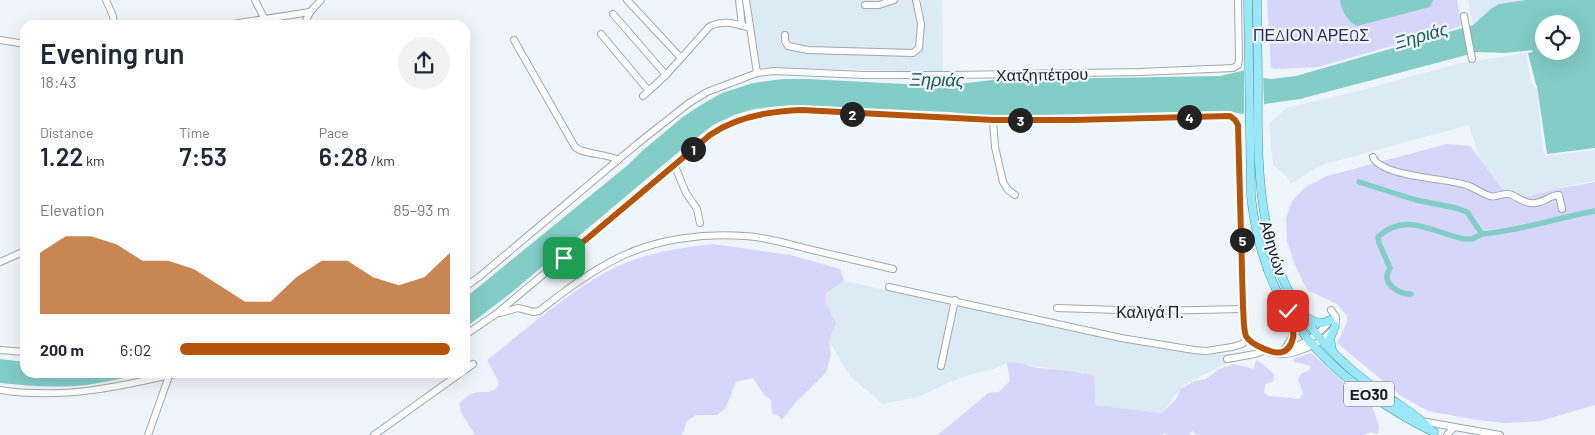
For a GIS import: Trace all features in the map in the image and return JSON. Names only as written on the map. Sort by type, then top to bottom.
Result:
[{"type":"main road","name":"Αθηνών","points":[[1248,0],[1254,67]]},
{"type":"main road","name":"Αθηνών","points":[[1257,0],[1251,188],[1256,228],[1268,273],[1288,311],[1310,343],[1350,381],[1436,434]]},
{"type":"main road","name":"Αθηνών","points":[[1254,114],[1266,227],[1276,260],[1299,310],[1334,354],[1420,423]]},
{"type":"main road","points":[[1299,310],[1310,320],[1318,323],[1333,323],[1330,339],[1334,354]]},
{"type":"main road","points":[[1281,353],[1293,337],[1288,311]]},
{"type":"street","points":[[106,0],[113,20]]},
{"type":"street","points":[[255,0],[265,20],[310,12]]},
{"type":"street","points":[[626,0],[681,58]]},
{"type":"street","points":[[740,0],[742,26]]},
{"type":"street","points":[[746,0],[757,73]]},
{"type":"street","points":[[865,5],[879,5],[894,0]]},
{"type":"street","points":[[785,35],[785,41],[788,46],[808,50],[913,53],[919,48],[922,30],[916,0]]},
{"type":"street","name":"Χατζηπέτρου","points":[[470,283],[689,103],[702,94],[757,73],[774,71],[865,75],[950,75],[1222,70],[1236,67],[1239,60],[1238,0]]},
{"type":"street","points":[[306,20],[317,2]]},
{"type":"street","points":[[613,14],[666,75]]},
{"type":"street","points":[[1464,16],[1472,59]]},
{"type":"street","points":[[643,96],[666,75],[709,27],[715,23],[723,22],[750,28]]},
{"type":"street","points":[[601,34],[648,90]]},
{"type":"street","points":[[0,40],[20,43]]},
{"type":"street","points":[[514,40],[575,147],[581,151],[608,155],[618,160]]},
{"type":"street","points":[[470,332],[496,314],[710,135],[726,125],[743,118],[802,110],[993,120],[994,148],[1004,182],[1008,190],[1014,195]]},
{"type":"street","name":"Αθηνών","points":[[993,120],[1230,116],[1237,123],[1244,330],[1248,339]]},
{"type":"street","points":[[1373,157],[1378,164],[1398,172],[1465,184],[1490,196],[1508,194],[1523,201],[1535,203],[1559,196],[1562,209]]},
{"type":"street","points":[[674,164],[696,210],[700,223]]},
{"type":"street","points":[[496,314],[518,308],[534,312],[539,311],[584,277],[623,256],[651,245],[703,236],[745,236],[772,240],[893,269]]},
{"type":"street","points":[[0,262],[20,253]]},
{"type":"street","points":[[889,287],[955,300],[1084,330],[1206,351],[1232,347],[1242,344],[1248,339],[1267,350],[1281,353],[1310,343],[1333,323]]},
{"type":"street","points":[[941,366],[955,300]]},
{"type":"street","name":"Καλιγά Π.","points":[[1057,308],[1150,311],[1243,308]]},
{"type":"street","points":[[0,350],[20,352]]},
{"type":"street","points":[[1227,359],[1267,350]]},
{"type":"street","points":[[0,390],[35,394],[90,392],[158,378]]},
{"type":"street","points":[[148,435],[167,378]]},
{"type":"street","points":[[374,435],[454,378]]},
{"type":"street","points":[[1420,423],[1454,426],[1500,435]]},
{"type":"street","points":[[1447,435],[1454,426]]},
{"type":"shaded area","points":[[750,0],[942,0],[943,72],[760,67]]},
{"type":"shaded area","points":[[1340,0],[1433,0],[1430,7],[1357,26],[1345,16]]},
{"type":"shaded area","points":[[1468,0],[1526,0],[1492,8],[1473,25]]},
{"type":"shaded area","points":[[1526,0],[1595,0],[1595,148],[1547,154],[1537,86],[1528,53],[1533,52],[1532,50],[1505,53],[1478,52],[1300,99],[1265,104],[1242,114],[1226,111],[990,116],[949,112],[790,105],[754,109],[734,115],[713,125],[511,293],[470,324],[470,294],[629,164],[684,116],[722,93],[753,83],[783,79],[808,79],[942,86],[992,80],[1220,76],[1246,70],[1271,79],[1296,76],[1473,25],[1499,4]]},
{"type":"shaded area","points":[[1526,53],[1531,82],[1537,90],[1544,156],[1595,150],[1595,181],[1562,187],[1525,199],[1504,189],[1480,159],[1469,125],[1325,164],[1291,184],[1287,177],[1273,165],[1269,124],[1286,108],[1366,89],[1460,63]]},
{"type":"shaded area","points":[[844,281],[1179,352],[1235,354],[1235,361],[1225,364],[1182,386],[1162,413],[1094,405],[1084,372],[1007,363],[993,369],[959,378],[918,397],[883,404],[854,380],[829,341],[826,293]]},
{"type":"shaded area","points":[[0,359],[20,361],[20,378],[121,378],[75,386],[0,383]]},
{"type":"green space","name":"ΠΕΔΙΟΝ ΑΡΕΩΣ","points":[[1267,0],[1457,0],[1462,26],[1318,67],[1275,69],[1271,68]]},
{"type":"green space","points":[[1447,144],[1470,146],[1503,189],[1523,198],[1561,188],[1595,182],[1595,405],[1540,421],[1505,423],[1428,411],[1401,396],[1337,343],[1347,322],[1347,316],[1337,304],[1308,290],[1303,282],[1287,241],[1286,218],[1292,201],[1306,187],[1327,176]]},
{"type":"green space","points":[[713,244],[790,255],[840,269],[844,281],[826,293],[826,303],[836,323],[829,340],[831,354],[826,373],[796,402],[782,420],[779,416],[772,414],[771,400],[764,395],[753,378],[736,382],[725,409],[717,415],[696,415],[687,421],[682,435],[475,435],[462,414],[459,403],[472,394],[489,392],[495,389],[499,382],[487,360],[533,323],[597,277],[614,268],[637,258],[675,249]]},
{"type":"green space","points":[[1311,353],[1371,403],[1379,426],[1378,434],[1370,432],[1365,435],[1197,435],[1192,431],[1189,435],[1166,435],[1165,433],[1162,435],[938,435],[988,393],[999,392],[1010,381],[1007,363],[1073,371],[1094,376],[1095,405],[1162,413],[1177,398],[1180,389],[1195,381],[1206,379],[1219,369],[1234,364],[1254,369],[1257,360],[1274,374],[1273,382],[1265,384],[1264,393],[1269,396],[1299,399],[1303,393],[1298,379],[1302,373],[1310,370],[1311,366],[1294,362],[1293,359]]},
{"type":"pier","points":[[1244,68],[1263,75],[1264,107],[1244,115]]},
{"type":"waterway","points":[[1359,182],[1416,200],[1467,212],[1482,234],[1510,230],[1595,211]]},
{"type":"waterway","points":[[1411,294],[1399,291],[1387,280],[1390,268],[1378,237],[1389,229],[1399,225],[1410,224],[1465,239],[1472,239],[1482,234]]},
{"type":"route","points":[[564,258],[716,130],[743,118],[802,110],[993,120],[1230,116],[1233,117],[1238,125],[1244,330],[1248,339],[1278,354],[1284,352],[1293,337],[1288,311]]},
{"type":"water label","name":"Ξηριάς","points":[[1421,35]]},
{"type":"water label","name":"Ξηριάς","points":[[937,79]]}]
